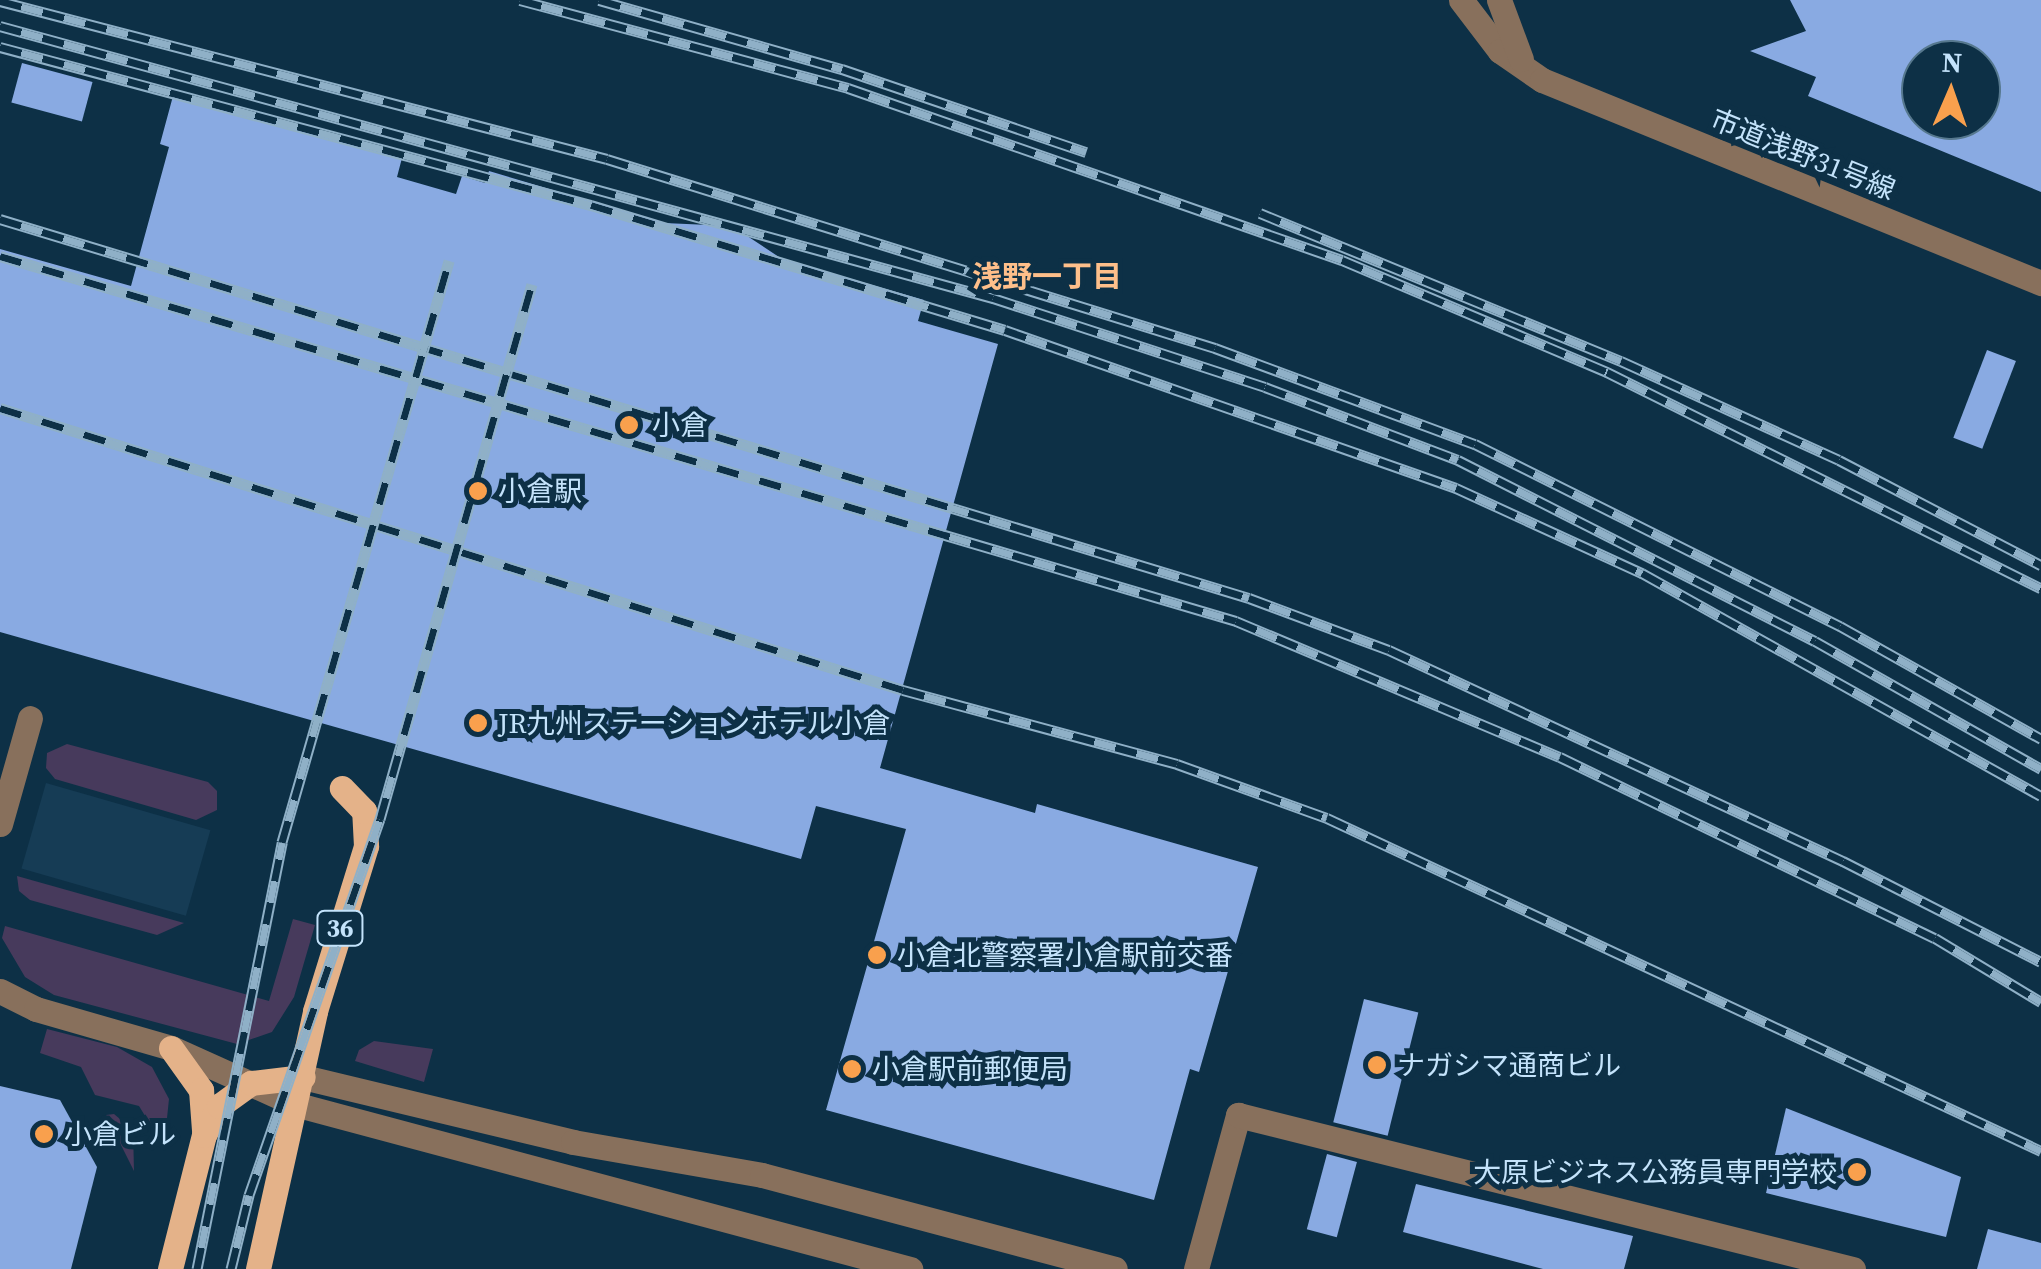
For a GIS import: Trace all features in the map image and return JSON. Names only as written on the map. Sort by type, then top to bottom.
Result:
[{"type":"main road","name":"36","points":[[258,1269],[298,1105],[315,1011],[366,846],[364,811],[342,788]]},
{"type":"main road","points":[[171,1048],[202,1090],[204,1135]]},
{"type":"main road","points":[[170,1269],[204,1135],[219,1106],[251,1083],[303,1077]]},
{"type":"street","name":"市道浅野31号線","points":[[1461,0],[1500,52],[1542,80],[2041,283]]},
{"type":"street","points":[[1499,0],[1512,48],[1542,80]]},
{"type":"street","points":[[0,824],[30,718]]},
{"type":"street","points":[[0,991],[36,1010],[171,1048],[298,1105],[910,1269]]},
{"type":"street","points":[[303,1077],[573,1142],[762,1174],[1047,1259],[1115,1269]]},
{"type":"street","points":[[1196,1269],[1238,1114],[1853,1269]]},
{"type":"shaded area","points":[[67,744],[208,782],[217,791],[217,810],[196,820],[55,779],[46,768],[47,753]]},
{"type":"shaded area","points":[[46,783],[210,830],[186,916],[21,869]]},
{"type":"shaded area","points":[[17,876],[184,923],[157,935],[30,900],[19,891]]},
{"type":"shaded area","points":[[293,919],[315,925],[294,997],[272,1032],[237,1044],[54,995],[25,977],[2,938],[5,926],[269,1001]]},
{"type":"shaded area","points":[[47,1029],[117,1047],[152,1067],[169,1099],[164,1147],[139,1106],[95,1095],[81,1067],[40,1053]]},
{"type":"shaded area","points":[[374,1041],[433,1049],[424,1082],[355,1061],[359,1050]]},
{"type":"shaded area","points":[[114,1114],[133,1130],[134,1171],[106,1115]]},
{"type":"building","points":[[1790,0],[2041,0],[2041,192],[1915,140],[2001,140],[2001,40],[1901,40],[1901,134],[1808,96],[1816,77],[1750,51],[1806,31]]},
{"type":"building","points":[[22,63],[93,82],[82,121],[11,103]]},
{"type":"building","name":"小倉駅","points":[[173,96],[402,158],[397,177],[456,194],[462,176],[485,183],[489,171],[664,223],[732,226],[782,259],[924,300],[918,321],[998,344],[880,768],[1035,813],[1037,804],[1258,867],[1199,1072],[1190,1069],[1154,1200],[826,1110],[906,829],[816,806],[801,859],[0,632],[0,249],[131,286],[169,147],[160,144]]},
{"type":"building","points":[[1987,350],[2016,361],[1982,449],[1953,438]]},
{"type":"building","name":"ナガシマ通商ビル","points":[[1364,999],[1418,1013],[1388,1136],[1333,1122]]},
{"type":"building","name":"小倉ビル","points":[[0,1086],[60,1100],[97,1167],[71,1269],[0,1269]]},
{"type":"building","name":"大原ビジネス公務員専門学校","points":[[1786,1108],[1961,1177],[1946,1237],[1766,1193]]},
{"type":"building","points":[[1327,1154],[1357,1162],[1337,1237],[1307,1229]]},
{"type":"building","points":[[1416,1184],[1633,1236],[1624,1269],[1543,1269],[1403,1232]]},
{"type":"building","points":[[1988,1229],[2041,1243],[2041,1269],[1977,1269]]},
{"type":"railway","points":[[520,0],[848,88],[1342,260],[1607,372],[2041,588]]},
{"type":"railway","points":[[599,0],[842,69],[1086,152]]},
{"type":"railway","points":[[0,1],[607,159],[1215,348],[1475,444],[1840,626],[2041,739]]},
{"type":"railway","points":[[0,26],[993,298],[1265,387],[1458,460],[1815,641],[2041,769]]},
{"type":"railway","points":[[0,47],[591,205],[1005,330],[1456,488],[1642,573],[2041,796]]},
{"type":"railway","points":[[1260,213],[1621,361],[1839,460],[2041,565]]},
{"type":"railway","points":[[0,219],[1249,598],[1389,650],[1843,861],[2041,962]]},
{"type":"railway","points":[[0,256],[1236,621],[1560,757],[1935,938],[2041,1002]]},
{"type":"railway","points":[[197,1269],[282,842],[449,261]]},
{"type":"railway","points":[[231,1269],[249,1195],[380,819],[532,284]]},
{"type":"railway","points":[[0,408],[903,690],[1177,764],[1327,818],[2041,1151]]},
{"type":"place","name":"小倉","points":[[629,425]]},
{"type":"place","name":"小倉駅","points":[[478,491]]},
{"type":"place","name":"JR九州ステーションホテル小倉","points":[[478,723]]},
{"type":"place","name":"小倉北警察署小倉駅前交番","points":[[877,955]]},
{"type":"place","name":"ナガシマ通商ビル","points":[[1377,1065]]},
{"type":"place","name":"小倉駅前郵便局","points":[[852,1069]]},
{"type":"place","name":"小倉ビル","points":[[44,1134]]},
{"type":"place","name":"大原ビジネス公務員専門学校","points":[[1857,1172]]},
{"type":"district","name":"浅野一丁目","points":[[1047,277]]}]
